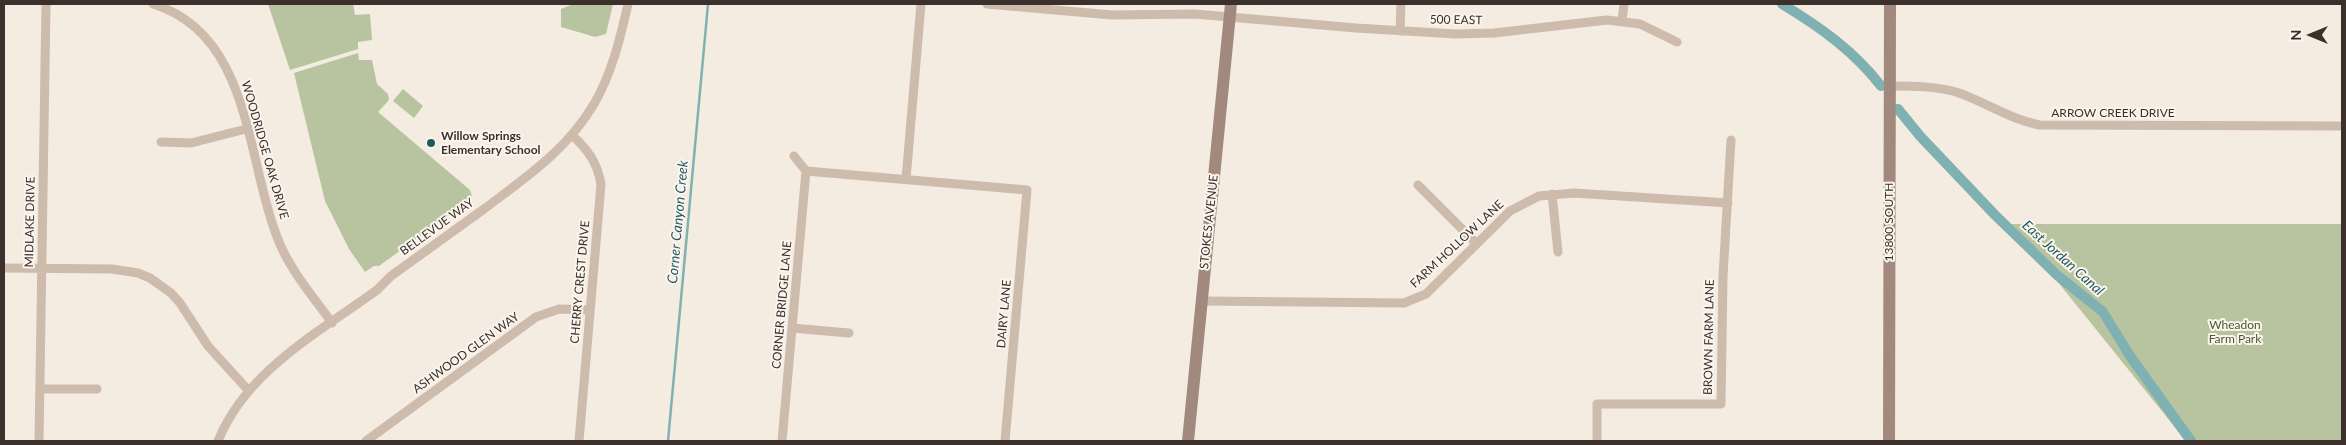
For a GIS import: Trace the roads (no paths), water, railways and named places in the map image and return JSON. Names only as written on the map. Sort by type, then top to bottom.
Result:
[{"type":"street","name":"MIDLAKE DRIVE","points":[[40,441],[46,4]]},
{"type":"street","name":"WOODRIDGE OAK DRIVE","points":[[153,4],[173,7],[204,36],[223,60],[236,88],[270,218],[283,252],[332,323]]},
{"type":"street","name":"BELLEVUE WAY","points":[[218,441],[230,416],[248,390],[261,376],[377,290],[391,276],[532,173],[572,135],[593,105],[610,72],[628,4]]},
{"type":"street","points":[[794,156],[806,171],[906,179],[921,4]]},
{"type":"street","name":"500 EAST","points":[[987,4],[1069,8],[1112,15],[1195,14],[1400,31],[1494,33],[1599,20],[1622,21],[1649,28],[1677,42]]},
{"type":"street","name":"STOKES AVENUE","points":[[1188,441],[1231,4]]},
{"type":"street","points":[[1400,31],[1401,4]]},
{"type":"street","points":[[1622,21],[1624,4]]},
{"type":"street","name":"13800 SOUTH","points":[[1889,441],[1890,4]]},
{"type":"street","name":"ARROW CREEK DRIVE","points":[[1890,86],[1921,86],[1946,90],[1970,98],[2015,119],[2039,125],[2342,126]]},
{"type":"street","points":[[160,142],[191,143],[246,129]]},
{"type":"street","name":"CHERRY CREST DRIVE","points":[[572,135],[590,152],[597,167],[601,184],[579,441]]},
{"type":"street","name":"BROWN FARM LANE","points":[[1597,441],[1597,404],[1721,404],[1721,314],[1731,140]]},
{"type":"street","name":"CORNER BRIDGE LANE","points":[[782,441],[806,171]]},
{"type":"street","name":"DAIRY LANE","points":[[906,179],[1028,190],[1005,441]]},
{"type":"street","points":[[1418,185],[1476,243]]},
{"type":"street","name":"FARM HOLLOW LANE","points":[[1202,301],[1404,303],[1426,294],[1518,204],[1552,194],[1574,193],[1728,203]]},
{"type":"street","points":[[1552,194],[1558,252]]},
{"type":"street","points":[[4,268],[125,270],[150,278],[171,293],[180,303],[208,346],[248,390]]},
{"type":"street","name":"ASHWOOD GLEN WAY","points":[[366,441],[536,317],[559,310],[590,310]]},
{"type":"street","points":[[792,328],[849,333]]},
{"type":"street","points":[[40,389],[97,389]]},
{"type":"waterway","name":"Corner Canyon Creek","points":[[668,441],[708,4]]},
{"type":"waterway","name":"East Jordan Canal","points":[[1782,4],[1836,40],[1871,73],[1881,86]]},
{"type":"waterway","name":"East Jordan Canal","points":[[1898,109],[1920,136],[1995,215],[2057,275],[2103,312],[2130,356],[2191,441]]},
{"type":"place","name":"Willow Springs Elementary School","points":[[431,143]]},
{"type":"park label","name":"Wheadon Farm Park","points":[[2235,332]]}]
